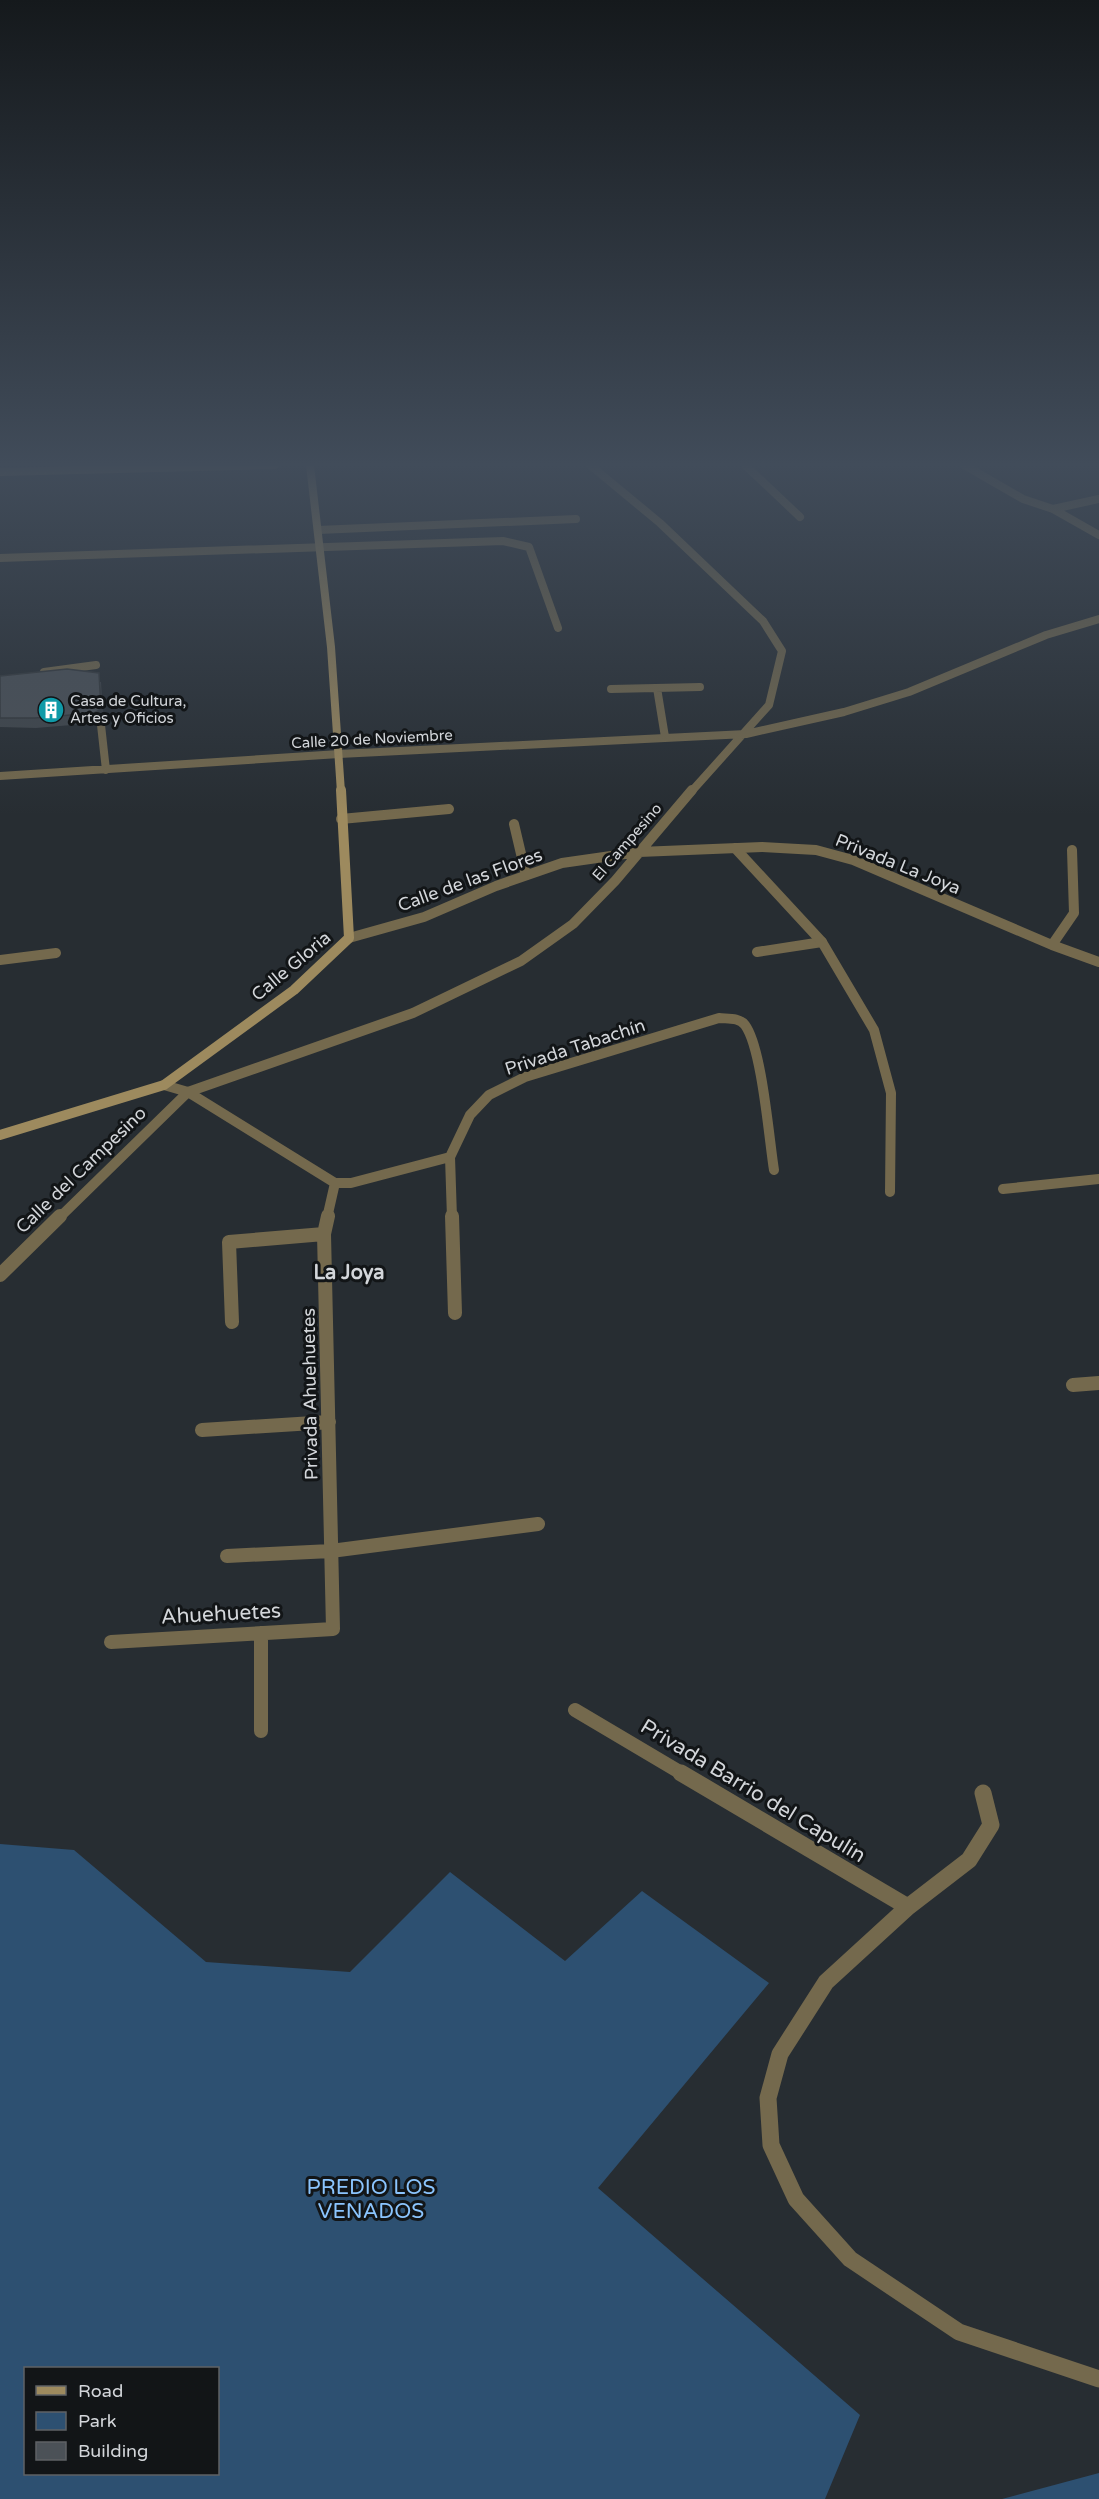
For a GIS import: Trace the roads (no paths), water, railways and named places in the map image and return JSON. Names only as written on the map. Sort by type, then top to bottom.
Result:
[{"type":"main road","name":"Calle Gloria","points":[[0,1135],[164,1084],[294,990],[349,938],[339,754],[324,582]]},
{"type":"street","points":[[541,582],[558,628]]},
{"type":"street","name":"El Campesino","points":[[188,1092],[413,1013],[521,961],[573,924],[746,734],[769,705],[782,651],[763,621],[722,582]]},
{"type":"street","name":"Calle 20 de Noviembre","points":[[0,776],[339,754],[746,734],[834,714],[909,692],[1046,635],[1099,619]]},
{"type":"street","points":[[32,674],[96,665]]},
{"type":"street","points":[[611,689],[700,687]]},
{"type":"street","points":[[657,688],[665,737]]},
{"type":"street","points":[[101,724],[106,770]]},
{"type":"street","points":[[341,819],[449,809]]},
{"type":"street","points":[[514,825],[526,875]]},
{"type":"street","points":[[735,848],[822,942],[874,1030],[891,1093],[890,1192]]},
{"type":"street","name":"Privada La Joya","points":[[639,852],[735,848],[816,850],[853,860],[1052,945],[1097,959]]},
{"type":"street","points":[[1052,945],[1074,913],[1072,850]]},
{"type":"street","name":"Calle de las Flores","points":[[349,938],[424,917],[526,875],[562,863],[639,852]]},
{"type":"street","points":[[757,952],[822,942]]},
{"type":"street","points":[[0,960],[56,953]]},
{"type":"street","name":"Privada Tabachín","points":[[450,1157],[470,1114],[489,1095],[525,1077],[719,1018],[738,1019],[745,1025],[753,1045],[774,1170]]},
{"type":"street","points":[[164,1084],[188,1092],[336,1184],[351,1183],[450,1157],[455,1313]]},
{"type":"street","name":"Calle del Campesino","points":[[0,1275],[188,1092]]},
{"type":"street","points":[[1004,1188],[1099,1179]]},
{"type":"street","name":"Privada Ahuehuetes","points":[[333,1629],[324,1234],[336,1184]]},
{"type":"street","points":[[232,1322],[228,1242],[324,1234]]},
{"type":"street","points":[[1072,1386],[1099,1383]]},
{"type":"street","points":[[202,1430],[329,1422]]},
{"type":"street","points":[[227,1556],[332,1551],[538,1524]]},
{"type":"street","name":"Ahuehuetes","points":[[111,1642],[333,1629]]},
{"type":"street","points":[[261,1633],[261,1731]]},
{"type":"street","name":"Privada Barrio del Capulín","points":[[575,1710],[908,1907]]},
{"type":"street","points":[[983,1793],[991,1825],[969,1860],[908,1907],[826,1982],[780,2054],[768,2098],[771,2145],[796,2199],[850,2259],[959,2332],[1099,2379]]},
{"type":"place","name":"Casa de Cultura, Artes y Oficios","points":[[51,710]]},
{"type":"district","name":"La Joya","points":[[349,1273]]},
{"type":"park label","name":"PREDIO LOS VENADOS","points":[[371,2199]]}]
